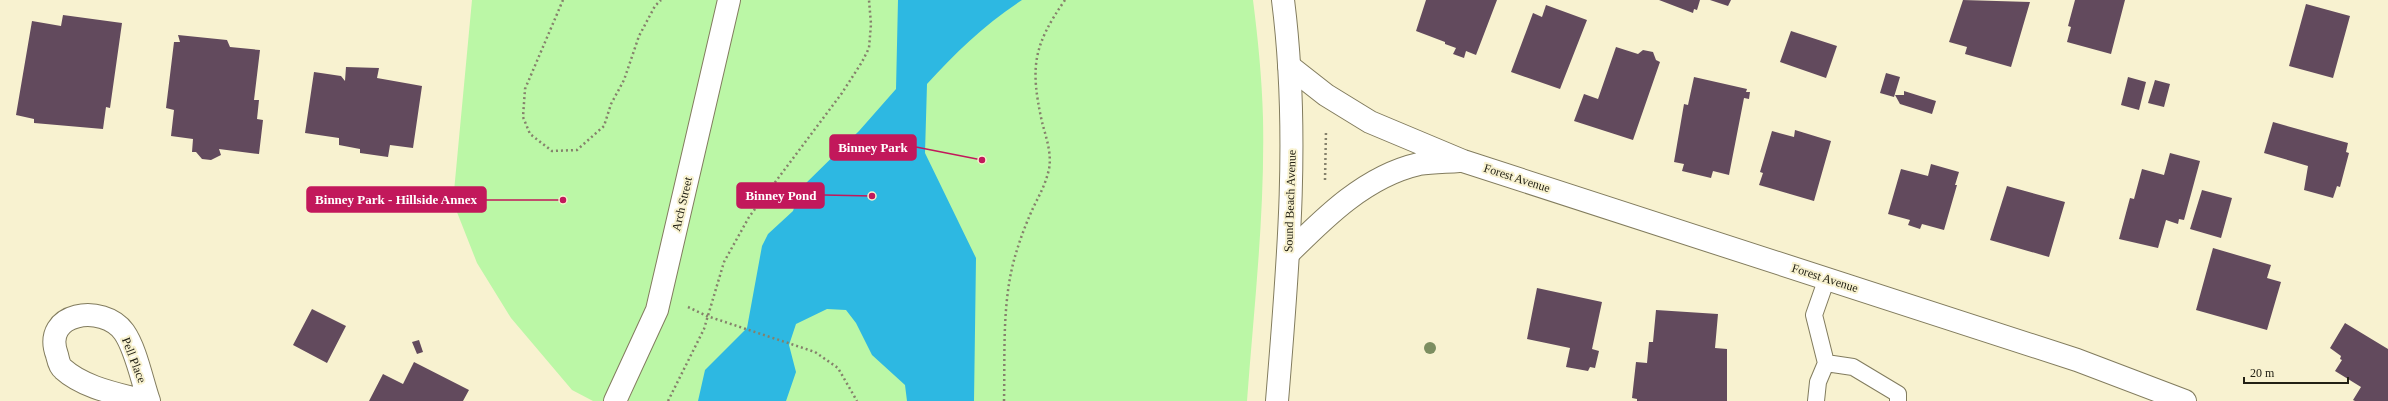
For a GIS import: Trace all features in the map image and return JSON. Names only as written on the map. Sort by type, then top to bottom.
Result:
[{"type":"street","name":"Arch Street","points":[[615,401],[657,310],[729,0]]},
{"type":"street","name":"Sound Beach Avenue","points":[[1277,401],[1288,254],[1292,152],[1289,66],[1283,0]]},
{"type":"street","name":"Forest Avenue","points":[[1289,66],[1326,95],[1370,122],[1463,161],[2077,360],[2185,401]]},
{"type":"street","name":"Forest Avenue","points":[[1288,254],[1324,218],[1375,182],[1394,172],[1420,164],[1463,161]]},
{"type":"street","name":"Pell Place","points":[[144,401],[84,382],[61,368],[53,345],[58,329],[69,318],[89,315],[107,318],[124,332],[134,353],[149,401]]},
{"type":"lane","points":[[1816,401],[1818,382],[1826,363],[1814,315],[1827,278]]},
{"type":"lane","points":[[1826,363],[1853,367],[1898,394],[1898,401]]},
{"type":"path","points":[[563,0],[526,89],[523,117],[530,134],[552,151],[576,150],[604,126],[611,104],[624,80],[639,36],[655,6],[661,0]]},
{"type":"path","points":[[668,401],[704,329],[724,262],[748,217],[842,93],[862,62],[869,48],[871,24],[869,0]]},
{"type":"path","points":[[1004,401],[1004,350],[1008,290],[1021,240],[1045,184],[1049,168],[1049,152],[1040,114],[1036,56],[1046,26],[1065,0]]},
{"type":"path","points":[[1325,187],[1326,126]]},
{"type":"path","points":[[685,306],[707,316],[815,352],[838,368],[857,401]]},
{"type":"green space","points":[[472,0],[718,0],[647,303],[630,352],[604,401],[593,401],[572,390],[511,318],[477,263],[453,202]]},
{"type":"green space","points":[[741,0],[1253,0],[1262,89],[1263,154],[1261,225],[1247,401],[628,401],[653,344],[666,300]]},
{"type":"water","points":[[898,0],[1022,0],[1008,9],[972,39],[927,84],[925,153],[976,258],[974,401],[907,401],[905,385],[872,355],[856,323],[846,310],[827,309],[796,324],[789,345],[796,372],[786,401],[698,401],[705,370],[747,328],[762,246],[768,234],[793,211],[800,189],[859,131],[896,89]]},
{"type":"building","points":[[1426,0],[1497,0],[1476,55],[1466,51],[1464,58],[1453,54],[1456,48],[1445,44],[1445,42],[1416,31]]},
{"type":"building","points":[[1659,0],[1700,0],[1697,10],[1694,9],[1693,13]]},
{"type":"building","points":[[1710,0],[1731,0],[1728,6]]},
{"type":"building","points":[[1963,0],[2030,2],[2011,67],[1965,54],[1967,47],[1949,42]]},
{"type":"building","points":[[2075,0],[2125,0],[2111,54],[2067,42],[2071,27],[2068,26]]},
{"type":"building","points":[[2306,4],[2350,16],[2333,78],[2289,66]]},
{"type":"building","points":[[1546,5],[1587,20],[1560,89],[1511,72],[1533,13],[1542,17]]},
{"type":"building","points":[[63,15],[122,23],[110,108],[106,107],[103,129],[34,123],[34,119],[16,115],[32,21],[61,26]]},
{"type":"building","points":[[1791,31],[1837,46],[1826,78],[1780,62]]},
{"type":"building","points":[[178,35],[227,40],[230,47],[260,50],[254,100],[259,100],[257,119],[263,120],[259,154],[219,149],[221,155],[211,160],[202,159],[196,152],[192,152],[193,139],[171,136],[174,110],[166,108],[174,42],[180,42]]},
{"type":"building","points":[[1616,47],[1638,54],[1643,50],[1653,52],[1656,60],[1660,62],[1633,140],[1574,121],[1584,94],[1598,99]]},
{"type":"building","points":[[346,67],[379,68],[377,78],[422,86],[413,148],[390,145],[388,157],[360,153],[360,149],[339,145],[339,138],[305,133],[314,72],[341,76],[345,81]]},
{"type":"building","points":[[1886,73],[1900,77],[1894,97],[1880,93]]},
{"type":"building","points":[[1694,77],[1747,89],[1746,92],[1750,92],[1749,99],[1744,98],[1729,175],[1713,171],[1711,178],[1682,171],[1684,164],[1674,162],[1684,104],[1688,105]]},
{"type":"building","points":[[2128,77],[2146,82],[2139,110],[2121,105]]},
{"type":"building","points":[[2155,80],[2170,84],[2164,107],[2148,103]]},
{"type":"building","points":[[1904,91],[1936,101],[1932,114],[1900,104],[1895,95],[1904,95]]},
{"type":"building","points":[[2273,122],[2348,143],[2346,152],[2349,153],[2340,187],[2337,186],[2333,198],[2304,190],[2308,166],[2264,153]]},
{"type":"building","points":[[1795,130],[1831,141],[1814,201],[1759,185],[1763,173],[1760,172],[1772,131],[1794,137]]},
{"type":"building","points":[[2170,153],[2200,161],[2184,220],[2179,219],[2178,224],[2166,220],[2158,248],[2119,239],[2130,198],[2134,199],[2142,169],[2164,175]]},
{"type":"building","points":[[1931,164],[1959,172],[1955,185],[1957,185],[1944,230],[1922,224],[1920,229],[1908,225],[1910,220],[1888,214],[1901,169],[1928,176]]},
{"type":"building","points":[[2007,186],[2065,202],[2049,257],[1990,240]]},
{"type":"building","points":[[2202,190],[2232,198],[2221,238],[2190,229]]},
{"type":"building","points":[[2213,248],[2271,265],[2267,278],[2281,282],[2267,330],[2196,310]]},
{"type":"building","points":[[1537,288],[1602,302],[1592,349],[1599,351],[1595,368],[1590,367],[1588,371],[1566,367],[1570,348],[1527,339]]},
{"type":"building","points":[[312,309],[346,326],[327,363],[293,345]]},
{"type":"building","points":[[1656,310],[1718,314],[1715,348],[1727,349],[1727,401],[1637,401],[1637,399],[1632,398],[1636,362],[1647,363],[1649,342],[1653,342]]},
{"type":"building","points":[[2345,323],[2388,349],[2388,401],[2353,400],[2361,387],[2335,371],[2342,360],[2340,359],[2341,356],[2330,348]]},
{"type":"building","points":[[419,340],[423,352],[417,354],[412,342]]},
{"type":"building","points":[[414,362],[469,390],[463,401],[369,401],[383,374],[403,384]]},
{"type":"place","name":"Binney Park","points":[[982,160]]},
{"type":"place","name":"Binney Pond","points":[[872,196]]},
{"type":"place","name":"Binney Park - Hillside Annex","points":[[563,200]]}]
